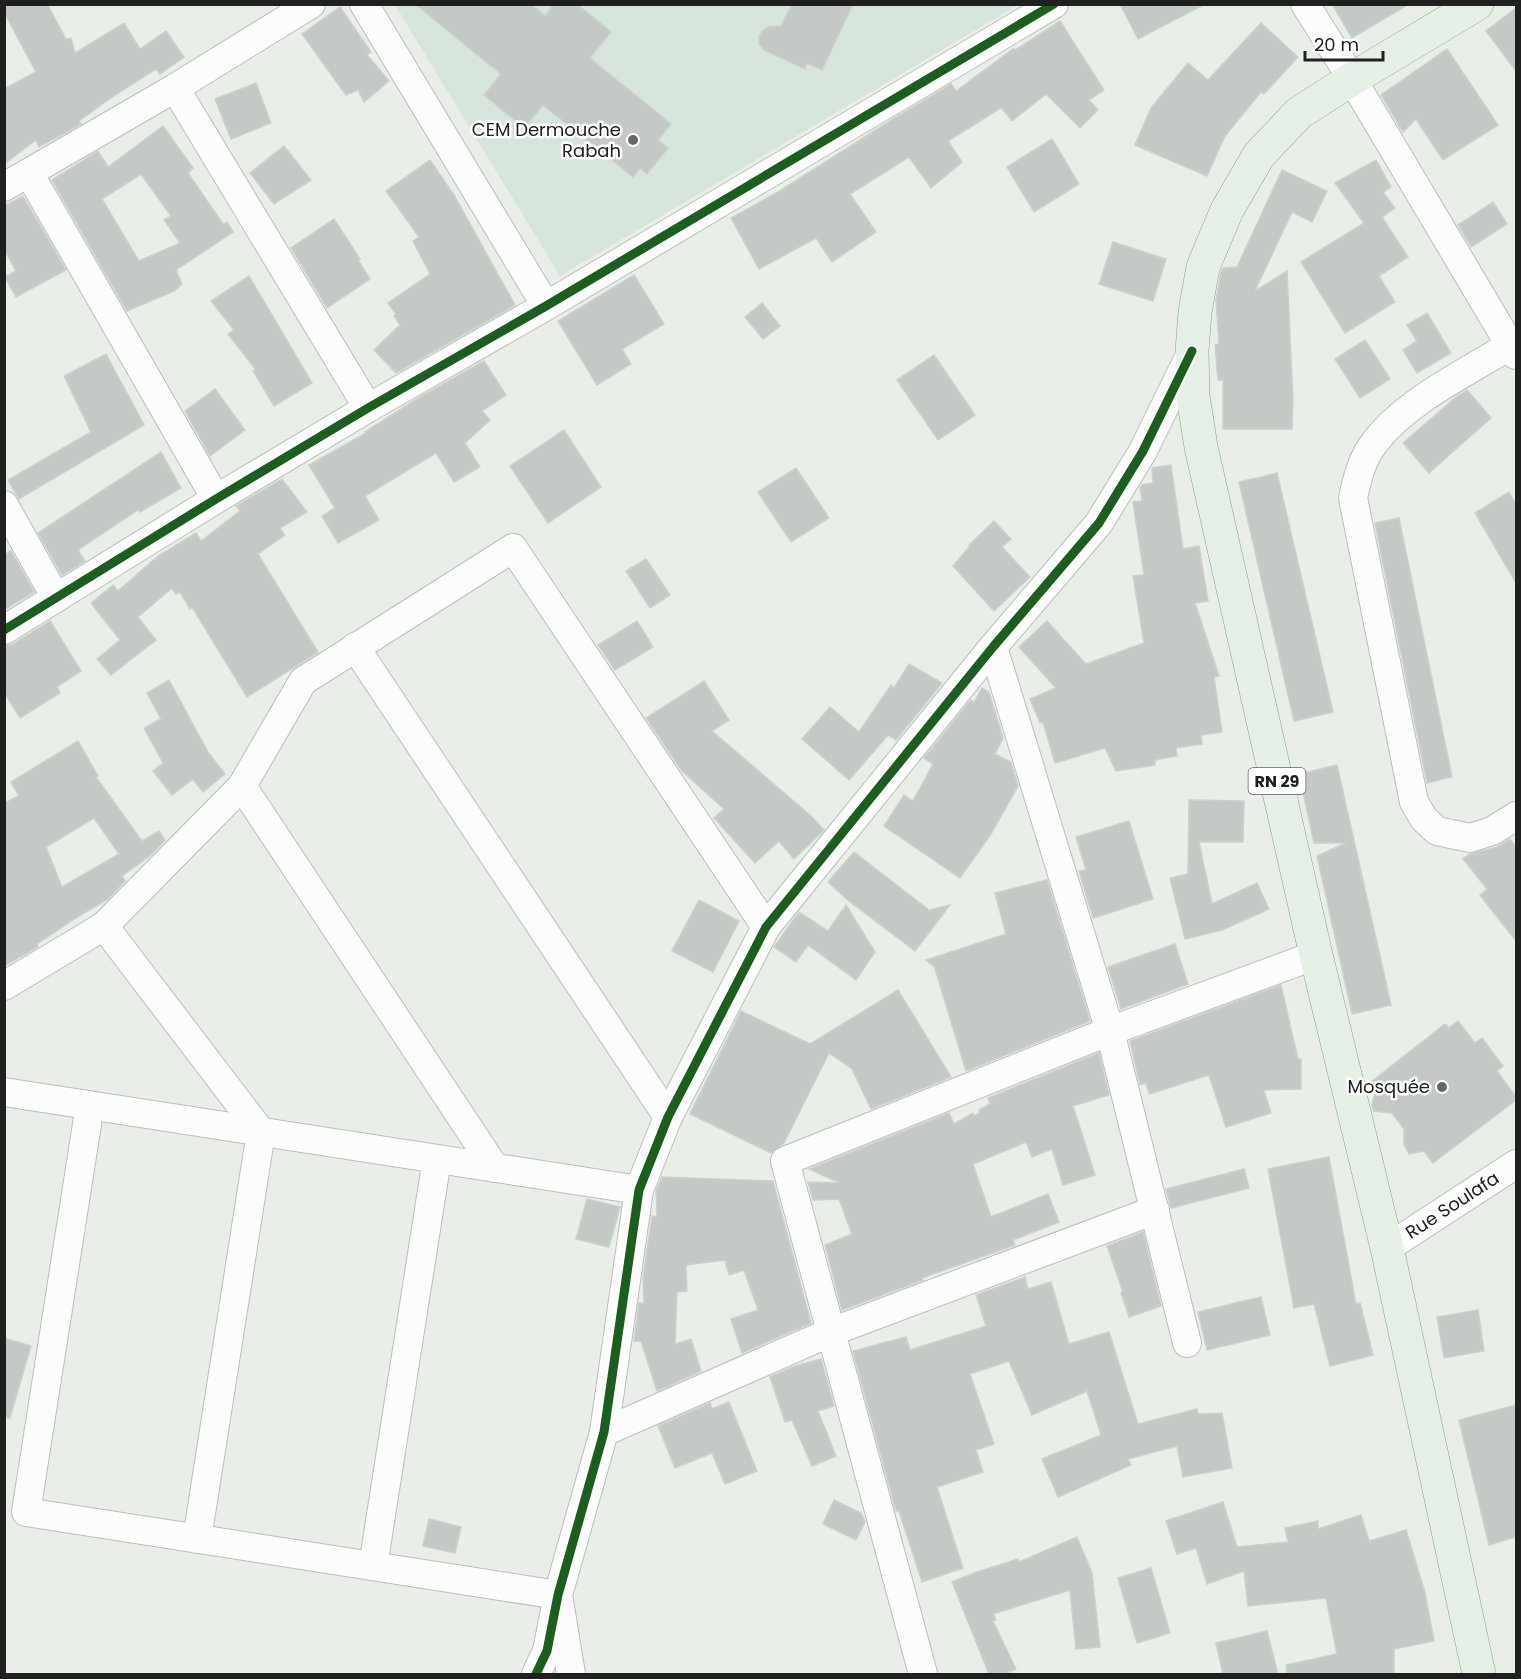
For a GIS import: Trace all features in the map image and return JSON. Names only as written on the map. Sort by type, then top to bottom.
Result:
[{"type":"main road","name":"RN 29","points":[[1478,4],[1299,113],[1259,155],[1227,210],[1203,267],[1195,312],[1192,351],[1193,396],[1201,447],[1316,955],[1388,1248],[1479,1674]]},
{"type":"street","points":[[216,499],[17,180],[175,88],[311,4]]},
{"type":"street","points":[[364,4],[546,306]]},
{"type":"street","points":[[4,630],[368,408],[546,306],[1054,4]]},
{"type":"street","points":[[1305,4],[1514,350],[1408,409],[1374,443],[1359,472],[1353,498],[1414,801],[1424,819],[1437,831],[1470,838],[1492,831],[1516,816]]},
{"type":"street","points":[[175,88],[368,408]]},
{"type":"street","points":[[536,1674],[547,1651],[558,1594],[604,1432],[639,1190],[669,1117],[766,927],[993,647],[1099,523],[1143,451],[1192,351]]},
{"type":"street","points":[[4,505],[56,598]]},
{"type":"street","points":[[4,986],[104,926],[242,786],[303,681],[513,549],[766,927]]},
{"type":"street","points":[[356,647],[669,1117]]},
{"type":"street","points":[[993,647],[1110,1031],[1188,1343]]},
{"type":"street","points":[[242,786],[495,1168]]},
{"type":"street","points":[[104,926],[261,1132],[197,1539]]},
{"type":"street","points":[[923,1674],[785,1161],[1110,1031],[1316,955]]},
{"type":"street","points":[[4,1092],[639,1190]]},
{"type":"street","points":[[90,1106],[26,1512],[558,1594]]},
{"type":"street","points":[[373,1566],[437,1159]]},
{"type":"street","name":"Rue Soulafa","points":[[1388,1248],[1516,1164]]},
{"type":"street","points":[[604,1432],[831,1332],[1155,1210]]},
{"type":"street","points":[[558,1594],[572,1674]]},
{"type":"shaded area","name":"CEM Dermouche Rabah","points":[[395,5],[1018,5],[560,276]]},
{"type":"building","points":[[4,4],[47,4],[66,39],[71,38],[75,53],[124,23],[140,49],[166,31],[184,57],[160,74],[156,69],[115,95],[79,121],[81,124],[39,147],[36,140],[4,164],[4,89],[36,72],[4,12]]},
{"type":"building","points":[[415,4],[531,4],[545,16],[554,4],[577,4],[611,32],[590,58],[671,124],[658,140],[668,148],[647,174],[640,168],[633,177],[543,105],[524,128],[484,95],[501,74]]},
{"type":"building","points":[[792,4],[853,4],[822,70],[807,63],[805,69],[764,50],[759,44],[759,36],[763,30],[768,27],[781,26]]},
{"type":"building","points":[[1120,4],[1205,4],[1138,39]]},
{"type":"building","points":[[1332,4],[1409,4],[1352,38]]},
{"type":"building","points":[[340,7],[371,52],[367,55],[389,81],[364,102],[358,90],[346,95],[302,34]]},
{"type":"building","points":[[1516,8],[1516,71],[1486,31]]},
{"type":"building","points":[[1060,21],[1104,90],[1089,100],[1098,110],[1080,128],[1046,94],[1012,121],[1002,108],[999,109],[948,141],[962,162],[931,188],[909,157],[850,194],[876,232],[832,262],[816,238],[759,269],[731,218],[778,192],[951,84],[956,91],[1013,49],[1015,50]]},
{"type":"building","points":[[1261,23],[1298,57],[1264,94],[1261,92],[1225,136],[1207,176],[1135,145],[1151,108],[1188,63],[1208,80]]},
{"type":"building","points":[[1447,49],[1498,125],[1443,160],[1416,119],[1403,132],[1381,95]]},
{"type":"building","points":[[256,83],[271,123],[231,139],[215,99]]},
{"type":"building","points":[[163,126],[193,168],[188,173],[223,224],[227,222],[233,232],[176,270],[182,284],[174,291],[127,311],[52,180],[98,151],[108,167]],"holes":[[[141,174],[171,216],[164,220],[180,243],[139,261],[102,199]]]},
{"type":"building","points":[[1052,139],[1079,184],[1034,212],[1007,167]]},
{"type":"building","points":[[284,146],[311,180],[274,204],[250,173]]},
{"type":"building","points":[[430,160],[454,195],[515,305],[396,373],[374,350],[400,325],[388,303],[430,274],[413,241],[419,237],[386,191]]},
{"type":"building","points":[[1376,160],[1391,187],[1383,192],[1395,208],[1382,217],[1408,257],[1379,276],[1395,302],[1345,333],[1301,262],[1364,223],[1335,183]]},
{"type":"building","points":[[1282,170],[1327,191],[1312,222],[1292,212],[1255,291],[1287,271],[1293,399],[1292,429],[1223,429],[1223,380],[1218,380],[1215,345],[1219,344],[1216,300],[1221,272],[1223,268],[1237,267]]},
{"type":"building","points":[[23,196],[66,270],[16,297],[5,277],[16,271],[4,249],[4,206]]},
{"type":"building","points":[[1493,202],[1507,224],[1471,247],[1458,225]]},
{"type":"building","points":[[334,219],[370,279],[327,308],[291,248]]},
{"type":"building","points":[[1113,242],[1166,259],[1153,301],[1099,284]]},
{"type":"building","points":[[634,275],[664,324],[622,349],[631,364],[597,385],[558,321]]},
{"type":"building","points":[[249,276],[312,383],[274,406],[253,371],[256,370],[228,334],[234,330],[211,301]]},
{"type":"building","points":[[762,303],[780,326],[763,339],[745,317]]},
{"type":"building","points":[[1427,313],[1451,353],[1417,373],[1403,350],[1417,341],[1407,325]]},
{"type":"building","points":[[1365,340],[1390,379],[1360,398],[1335,359]]},
{"type":"building","points":[[106,354],[144,425],[19,499],[8,480],[91,432],[64,376]]},
{"type":"building","points":[[934,355],[975,415],[938,440],[897,380]]},
{"type":"building","points":[[484,361],[506,395],[482,411],[490,420],[465,443],[480,467],[454,482],[436,453],[365,496],[379,520],[338,543],[322,516],[335,508],[309,465]]},
{"type":"building","points":[[215,389],[245,430],[210,456],[185,411]]},
{"type":"building","points":[[1467,390],[1491,418],[1429,473],[1403,443]]},
{"type":"building","points":[[564,430],[601,487],[548,523],[510,466]]},
{"type":"building","points":[[161,452],[181,488],[140,512],[138,510],[78,550],[85,561],[62,575],[38,533]]},
{"type":"building","points":[[1171,465],[1183,549],[1199,546],[1208,601],[1195,603],[1219,676],[1214,677],[1222,732],[1201,735],[1202,744],[1176,748],[1177,756],[1155,760],[1155,765],[1116,771],[1105,748],[1055,763],[1043,722],[1040,723],[1030,699],[1056,688],[1019,647],[1047,621],[1086,664],[1144,643],[1133,576],[1144,575],[1133,502],[1142,501],[1140,488],[1142,485],[1153,483],[1152,468]]},
{"type":"building","points":[[796,468],[829,518],[791,542],[758,492]]},
{"type":"building","points":[[1277,473],[1333,712],[1294,721],[1239,482]]},
{"type":"building","points":[[282,479],[307,512],[280,528],[285,535],[258,554],[318,652],[247,697],[192,607],[190,609],[180,592],[176,594],[172,588],[138,617],[156,640],[111,675],[97,659],[120,640],[91,603],[113,585],[118,591],[158,556],[196,533],[201,541],[240,511],[236,506]]},
{"type":"building","points":[[1509,492],[1516,505],[1516,583],[1475,513]]},
{"type":"building","points":[[1399,518],[1452,777],[1427,783],[1375,523]]},
{"type":"building","points":[[994,521],[1011,539],[1002,547],[1030,577],[994,611],[953,566],[969,545]]},
{"type":"building","points":[[11,551],[34,592],[4,610],[4,555]]},
{"type":"building","points":[[646,559],[670,595],[650,608],[626,571]]},
{"type":"building","points":[[50,621],[81,671],[57,687],[60,693],[20,718],[4,692],[4,646],[13,644]]},
{"type":"building","points":[[637,621],[653,647],[615,670],[598,645]]},
{"type":"building","points":[[909,664],[942,683],[896,740],[888,735],[849,780],[802,739],[830,707],[859,732],[891,685],[894,688]]},
{"type":"building","points":[[169,680],[208,752],[225,774],[203,792],[193,779],[172,795],[153,771],[163,763],[144,728],[161,719],[147,693]]},
{"type":"building","points":[[704,681],[729,720],[712,731],[811,816],[824,830],[794,859],[779,841],[755,863],[714,818],[724,809],[682,771],[646,718]]},
{"type":"building","points":[[982,688],[989,692],[1003,738],[995,754],[1011,762],[1018,786],[991,834],[960,878],[884,826],[904,795],[913,801],[933,764],[924,758],[971,700],[974,702]]},
{"type":"building","points":[[78,741],[98,776],[96,777],[142,841],[159,831],[165,840],[151,855],[122,876],[125,881],[108,899],[37,944],[38,947],[4,966],[4,803],[19,796],[11,782]],"holes":[[[94,818],[119,854],[62,887],[46,847]]]},
{"type":"building","points":[[1337,765],[1391,1005],[1352,1014],[1317,856],[1346,843],[1314,843],[1299,774]]},
{"type":"building","points":[[1189,800],[1244,801],[1243,842],[1199,842],[1212,904],[1257,883],[1269,909],[1222,930],[1185,939],[1170,878],[1188,874]]},
{"type":"building","points":[[1129,821],[1153,899],[1093,918],[1079,871],[1086,870],[1076,837]]},
{"type":"building","points":[[1510,839],[1516,847],[1516,941],[1480,895],[1487,889],[1463,859],[1470,854],[1497,847]]},
{"type":"building","points":[[854,852],[929,910],[950,905],[915,951],[849,901],[828,882]]},
{"type":"building","points":[[1047,880],[1090,1021],[966,1071],[936,968],[926,960],[1006,934],[995,893]]},
{"type":"building","points":[[699,900],[739,921],[713,972],[672,951]]},
{"type":"building","points":[[846,905],[875,952],[856,980],[808,945],[796,962],[774,947],[799,912],[828,931]]},
{"type":"building","points":[[1175,944],[1188,984],[1121,1009],[1108,967]]},
{"type":"building","points":[[1281,985],[1298,1059],[1301,1059],[1301,1089],[1264,1090],[1271,1113],[1226,1127],[1209,1075],[1149,1094],[1146,1083],[1140,1085],[1130,1041]]},
{"type":"building","points":[[898,990],[951,1077],[871,1109],[852,1069],[829,1053],[784,1143],[771,1153],[690,1114],[741,1011],[810,1044]]},
{"type":"building","name":"Mosquée","points":[[1458,1021],[1475,1043],[1482,1038],[1503,1066],[1497,1071],[1516,1100],[1433,1163],[1424,1151],[1409,1154],[1404,1145],[1404,1129],[1392,1113],[1373,1111],[1372,1105],[1376,1089],[1371,1082],[1445,1024],[1449,1028]]},
{"type":"building","points":[[1099,1053],[1109,1095],[1073,1106],[1095,1175],[1063,1185],[1052,1149],[1032,1157],[1026,1142],[973,1164],[991,1217],[1048,1194],[1059,1222],[1013,1240],[1015,1245],[922,1278],[923,1280],[842,1310],[825,1245],[852,1234],[839,1199],[813,1200],[808,1182],[840,1183],[809,1169],[949,1113],[954,1124],[973,1113],[974,1116],[990,1104],[988,1098]]},
{"type":"building","points":[[1329,1157],[1356,1304],[1360,1303],[1373,1355],[1330,1366],[1314,1304],[1294,1308],[1268,1169]]},
{"type":"building","points":[[1244,1169],[1249,1188],[1171,1208],[1166,1189]]},
{"type":"building","points":[[662,1177],[773,1181],[811,1323],[742,1353],[731,1319],[758,1310],[744,1270],[729,1275],[725,1260],[686,1265],[687,1291],[677,1292],[675,1344],[691,1339],[701,1371],[657,1391],[641,1341],[634,1341],[639,1303],[644,1303],[643,1278],[652,1216],[657,1217],[656,1191]]},
{"type":"building","points":[[587,1199],[620,1207],[609,1247],[576,1239]]},
{"type":"building","points":[[1143,1232],[1161,1306],[1129,1317],[1107,1246]]},
{"type":"building","points":[[1025,1277],[1028,1289],[1051,1282],[1069,1344],[1109,1332],[1138,1424],[1197,1409],[1198,1414],[1222,1413],[1232,1468],[1183,1477],[1177,1446],[1128,1459],[1131,1465],[1058,1497],[1042,1459],[1101,1435],[1087,1391],[1032,1415],[1009,1361],[970,1374],[994,1444],[976,1450],[983,1472],[937,1487],[963,1568],[922,1582],[899,1511],[896,1511],[853,1351],[906,1337],[910,1350],[986,1326],[976,1295]]},
{"type":"building","points":[[1261,1297],[1270,1335],[1207,1350],[1198,1312]]},
{"type":"building","points":[[1478,1310],[1484,1351],[1444,1358],[1437,1317]]},
{"type":"building","points":[[4,1338],[31,1346],[10,1418],[4,1417]]},
{"type":"building","points":[[821,1359],[834,1406],[818,1411],[836,1456],[812,1466],[792,1420],[785,1422],[770,1377],[795,1366]]},
{"type":"building","points":[[729,1402],[757,1471],[725,1484],[712,1453],[675,1468],[658,1426],[710,1403],[712,1409]]},
{"type":"building","points":[[1516,1405],[1516,1537],[1489,1545],[1459,1420]]},
{"type":"building","points":[[834,1500],[861,1513],[865,1522],[856,1540],[823,1524]]},
{"type":"building","points":[[1223,1502],[1237,1547],[1288,1542],[1285,1528],[1318,1521],[1318,1529],[1361,1515],[1369,1541],[1406,1530],[1425,1593],[1434,1641],[1394,1649],[1394,1674],[1287,1674],[1286,1665],[1337,1654],[1326,1598],[1248,1606],[1244,1571],[1207,1584],[1196,1548],[1177,1554],[1166,1521]]},
{"type":"building","points":[[429,1519],[461,1527],[455,1553],[423,1546]]},
{"type":"building","points":[[1077,1537],[1092,1573],[1100,1647],[1076,1649],[1070,1590],[993,1614],[996,1620],[993,1621],[1016,1669],[1004,1674],[989,1674],[952,1582],[1018,1559],[1019,1562]]},
{"type":"building","points":[[1151,1568],[1170,1633],[1137,1643],[1118,1578]]},
{"type":"building","points":[[1267,1631],[1278,1674],[1223,1674],[1216,1643]]},
{"type":"cycle path","points":[[4,630],[368,408],[546,306],[1054,4]]},
{"type":"cycle path","points":[[536,1674],[547,1651],[558,1595],[604,1432],[639,1190],[668,1117],[766,927],[993,647],[1099,523],[1143,451],[1192,351]]},
{"type":"place","name":"CEM Dermouche Rabah","points":[[633,140]]},
{"type":"place","name":"Mosquée","points":[[1442,1087]]}]
